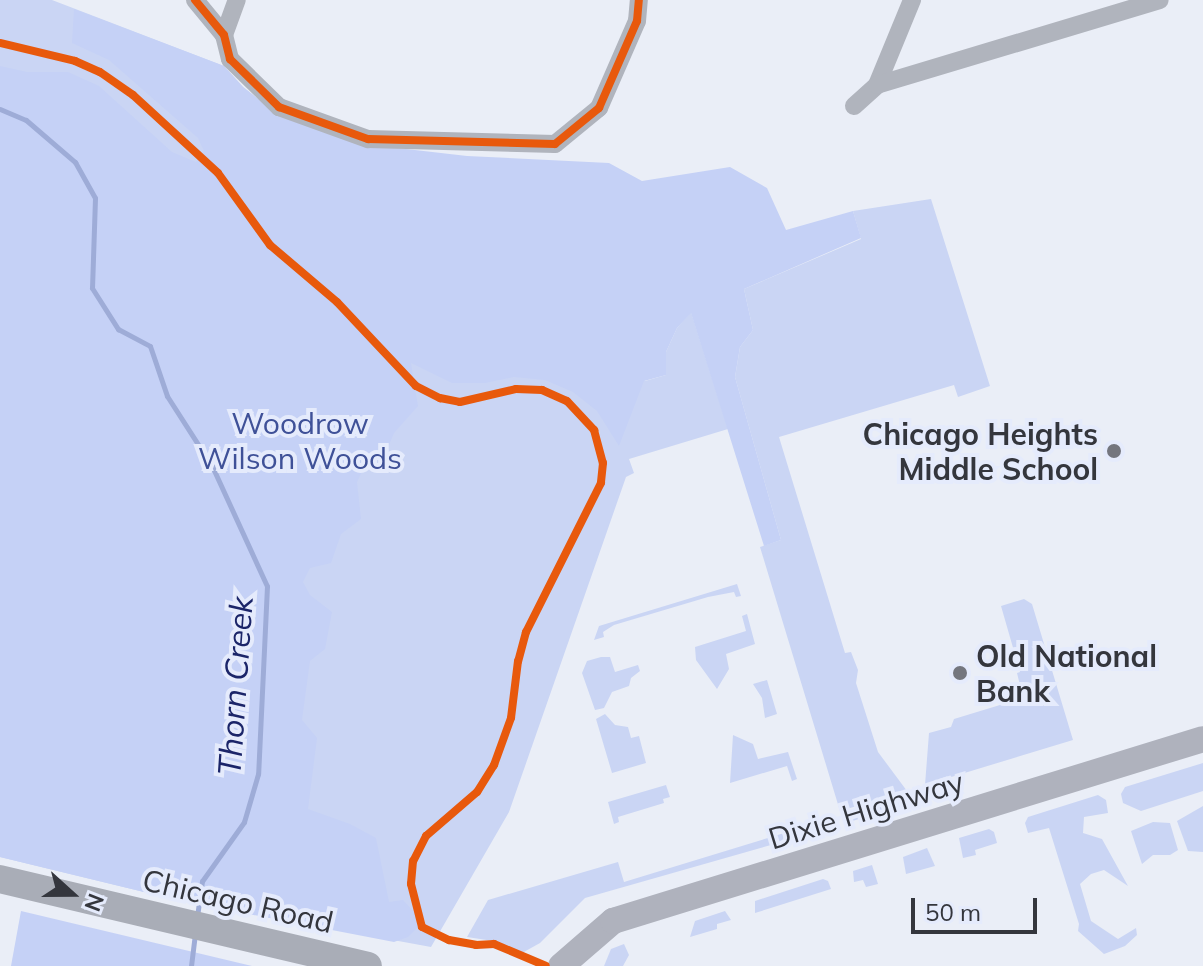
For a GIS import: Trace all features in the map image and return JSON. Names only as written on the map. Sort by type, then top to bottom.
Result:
[{"type":"main road","name":"Dixie Highway","points":[[561,966],[613,921],[1203,739]]},
{"type":"main road","name":"Chicago Road","points":[[0,879],[368,966]]},
{"type":"street","points":[[195,0],[224,35],[230,59],[279,107],[368,139],[555,144],[599,108],[637,21],[639,0]]},
{"type":"street","points":[[224,35],[237,0]]},
{"type":"street","points":[[854,106],[877,85],[912,0]]},
{"type":"street","points":[[877,85],[1160,0]]},
{"type":"green space","name":"Woodrow Wilson Woods","points":[[0,0],[52,0],[224,66],[243,87],[272,110],[354,143],[391,149],[645,381],[666,375],[666,352],[677,328],[691,312],[728,429],[629,459],[634,473],[626,477],[509,812],[431,947],[181,901],[0,857]]},
{"type":"green space","name":"Woodrow Wilson Woods","points":[[74,9],[224,66],[243,87],[272,110],[354,143],[467,156],[609,163],[642,181],[730,167],[767,188],[786,230],[853,211],[861,238],[744,289],[753,330],[740,347],[735,377],[781,540],[764,546],[691,313],[677,328],[666,352],[666,375],[644,381],[619,446],[597,411],[573,392],[545,380],[514,377],[485,383],[452,383],[411,363],[418,406],[394,433],[384,457],[365,465],[357,482],[361,519],[341,534],[331,563],[310,568],[303,582],[310,595],[332,612],[325,649],[310,661],[302,720],[317,738],[308,809],[350,824],[376,838],[389,902],[403,900],[415,913],[418,927],[408,937],[394,942],[181,901],[0,857],[0,66],[27,72],[68,72],[99,86],[172,152],[196,162],[204,151],[198,138],[109,60],[72,43]]},
{"type":"green space","points":[[931,199],[990,386],[958,397],[954,385],[779,437],[845,653],[851,652],[858,670],[856,683],[878,752],[907,791],[840,811],[760,547],[781,540],[735,377],[740,347],[753,330],[744,289],[861,239],[853,211]]},
{"type":"green space","points":[[737,584],[741,596],[736,597],[734,592],[708,597],[614,625],[603,632],[604,637],[594,640],[599,626]]},
{"type":"green space","points":[[1024,599],[1032,604],[1073,740],[925,785],[929,733],[951,727],[954,719],[1023,698],[1017,673],[1020,672],[1001,606]]},
{"type":"green space","points":[[747,614],[755,644],[726,654],[729,669],[717,689],[696,660],[695,647],[746,631],[742,616]]},
{"type":"green space","points":[[610,657],[615,672],[638,665],[640,671],[631,678],[629,686],[612,692],[604,708],[595,710],[582,673],[587,661]]},
{"type":"green space","points":[[767,680],[777,714],[765,718],[762,698],[753,684]]},
{"type":"green space","points":[[605,714],[615,725],[628,727],[631,738],[639,736],[646,763],[612,773],[596,719]]},
{"type":"green space","points":[[733,735],[753,744],[758,759],[788,752],[797,779],[792,781],[787,766],[730,783]]},
{"type":"green space","points":[[1203,763],[1203,791],[1141,811],[1123,803],[1121,794],[1125,787]]},
{"type":"green space","points":[[666,785],[670,797],[663,799],[664,803],[618,817],[619,822],[614,824],[608,802]]},
{"type":"green space","points":[[908,795],[906,805],[849,822],[841,815]]},
{"type":"green space","points":[[1098,795],[1106,800],[1108,813],[1084,817],[1083,833],[1102,839],[1128,886],[1104,870],[1091,874],[1080,884],[1091,921],[1118,939],[1136,928],[1137,935],[1125,946],[1104,954],[1078,931],[1079,924],[1049,828],[1028,833],[1025,823],[1028,817]]},
{"type":"green space","points":[[1203,806],[1203,852],[1188,851],[1177,821]]},
{"type":"green space","points":[[1153,822],[1170,823],[1178,850],[1170,855],[1153,855],[1142,864],[1131,831]]},
{"type":"green space","points":[[817,823],[813,833],[585,898],[540,943],[522,953],[493,941],[467,937],[488,900],[618,862],[624,882]]},
{"type":"green space","points":[[989,829],[994,832],[997,843],[975,850],[976,855],[963,858],[959,838]]},
{"type":"green space","points":[[927,848],[935,866],[906,874],[903,857]]},
{"type":"green space","points":[[872,865],[878,884],[866,887],[863,880],[854,882],[853,871]]},
{"type":"green space","points":[[823,879],[828,881],[831,889],[755,913],[755,901]]},
{"type":"green space","points":[[21,911],[252,966],[11,966]]},
{"type":"green space","points":[[725,911],[731,920],[717,924],[717,929],[690,937],[695,921]]},
{"type":"green space","points":[[624,944],[629,955],[623,966],[604,966],[611,949]]},
{"type":"waterway","name":"Thorn Creek","points":[[0,109],[26,120],[75,162],[95,198],[92,288],[118,329],[150,346],[167,396],[212,466],[267,586],[258,774],[244,822],[202,881],[197,916]]},
{"type":"waterway","name":"Thorn Creek","points":[[191,966],[195,934]]},
{"type":"cycle path","points":[[195,0],[224,35],[230,59],[279,107],[368,139],[555,144],[599,108],[637,21],[639,0]]},
{"type":"cycle path","points":[[0,43],[75,61],[100,72],[133,95],[218,173],[270,245],[337,302],[416,386],[440,398],[460,402],[516,389],[542,390],[567,401],[594,430],[603,463],[601,483],[526,632],[518,661],[511,718],[494,765],[477,792],[426,836],[413,861],[411,884],[422,927],[449,940],[476,945],[494,944],[546,966]]},
{"type":"place","name":"Chicago Heights Middle School","points":[[1114,451]]},
{"type":"place","name":"Old National Bank","points":[[960,673]]}]
